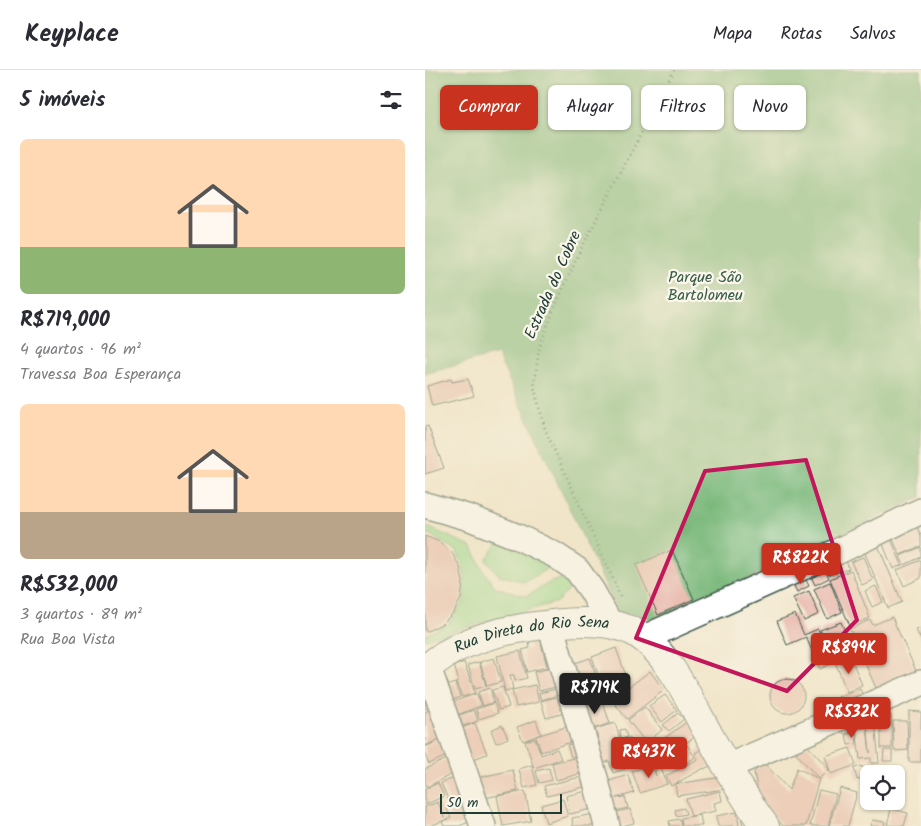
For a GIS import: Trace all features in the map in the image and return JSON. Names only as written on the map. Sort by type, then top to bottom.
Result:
[{"type":"main road","name":"Rua Direta do Rio Sena","points":[[426,669],[459,646],[482,637],[516,628],[581,622],[629,631]]},
{"type":"main road","points":[[629,631],[660,654],[681,683],[727,766],[765,826]]},
{"type":"street","points":[[425,505],[470,518],[518,537],[555,555],[577,570],[592,590],[629,631],[843,549],[921,511]]},
{"type":"street","points":[[550,624],[597,784],[607,826]]},
{"type":"street","points":[[426,669],[483,826]]},
{"type":"street","points":[[727,766],[921,682]]},
{"type":"path","name":"Estrada do Cobre","points":[[629,631],[617,586],[545,429],[534,387],[539,348],[555,306],[673,70]]},
{"type":"highlighted area","points":[[806,460],[857,620],[787,691],[636,638],[705,471]]},
{"type":"green space","name":"Parque São Bartolomeu","points":[[425,70],[921,70],[921,497],[661,620],[618,612],[497,354],[425,374]]},
{"type":"green space","points":[[425,526],[471,546],[484,572],[495,587],[526,596],[551,582],[570,576],[570,589],[557,602],[425,639],[425,635],[448,624],[463,602],[465,578],[457,551],[429,534],[425,534]]},
{"type":"green space","points":[[494,535],[535,549],[548,568],[525,582],[499,575],[486,559],[497,545]]},
{"type":"building","points":[[451,379],[452,382],[468,379],[474,396],[432,406],[427,386]]},
{"type":"building","points":[[428,426],[444,468],[425,474],[425,427]]},
{"type":"building","points":[[916,524],[921,536],[921,546],[900,555],[891,535]]},
{"type":"building","points":[[425,536],[440,542],[452,553],[460,567],[463,582],[461,598],[454,612],[443,623],[428,631],[425,631]]},
{"type":"building","points":[[891,539],[902,565],[893,569],[882,542]]},
{"type":"building","points":[[877,543],[902,602],[888,608],[863,549]]},
{"type":"building","points":[[921,547],[921,557],[904,565],[900,556]]},
{"type":"building","points":[[672,550],[694,599],[658,615],[636,565]]},
{"type":"building","points":[[863,557],[873,580],[862,585],[851,562]]},
{"type":"building","points":[[845,558],[849,569],[829,575],[825,564]]},
{"type":"building","points":[[921,560],[921,578],[904,586],[897,570]]},
{"type":"building","points":[[824,568],[829,578],[815,585],[810,574]]},
{"type":"building","points":[[851,570],[870,618],[850,626],[830,579]]},
{"type":"building","points":[[805,578],[809,586],[797,592],[793,584]]},
{"type":"building","points":[[830,582],[842,612],[827,619],[814,589]]},
{"type":"building","points":[[876,586],[883,602],[872,607],[865,591]]},
{"type":"building","points":[[809,591],[819,614],[804,621],[793,598]]},
{"type":"building","points":[[795,614],[804,635],[818,629],[833,663],[820,669],[806,637],[787,645],[777,621]]},
{"type":"building","points":[[892,617],[916,671],[876,688],[850,629],[870,620],[873,625]]},
{"type":"building","points":[[841,622],[855,655],[837,663],[834,656],[832,657],[820,630]]},
{"type":"building","points":[[921,628],[921,640],[916,630]]},
{"type":"building","points":[[540,638],[547,667],[527,672],[522,650],[530,648],[529,641]]},
{"type":"building","points":[[616,648],[625,673],[600,681],[592,657]]},
{"type":"building","points":[[520,651],[527,678],[515,681],[514,675],[510,675],[513,689],[505,691],[497,656]]},
{"type":"building","points":[[494,658],[501,682],[487,686],[480,662]]},
{"type":"building","points":[[590,658],[595,673],[571,681],[566,666]]},
{"type":"building","points":[[851,658],[862,685],[847,692],[836,664]]},
{"type":"building","points":[[464,662],[475,693],[462,697],[456,682],[459,681],[454,666]]},
{"type":"building","points":[[479,662],[486,686],[475,689],[468,665]]},
{"type":"building","points":[[555,667],[560,686],[539,691],[534,672]]},
{"type":"building","points":[[650,671],[664,690],[627,719],[612,700]]},
{"type":"building","points":[[787,679],[794,680],[799,684],[803,689],[803,703],[799,708],[794,712],[787,713],[780,712],[775,708],[771,703],[770,696],[771,689],[775,684],[780,680]]},
{"type":"building","points":[[455,683],[460,697],[448,702],[443,687]]},
{"type":"building","points":[[535,685],[539,702],[516,707],[512,690]]},
{"type":"building","points":[[503,687],[509,707],[499,710],[492,690]]},
{"type":"building","points":[[490,688],[494,702],[483,706],[478,692]]},
{"type":"building","points":[[556,689],[558,695],[541,700],[539,693]]},
{"type":"building","points":[[860,689],[863,696],[841,705],[838,697]]},
{"type":"building","points":[[425,694],[436,704],[425,709]]},
{"type":"building","points":[[477,694],[482,705],[455,716],[450,703]]},
{"type":"building","points":[[564,695],[569,712],[546,718],[541,701]]},
{"type":"building","points":[[665,695],[677,710],[662,722],[649,706]]},
{"type":"building","points":[[602,700],[610,723],[588,731],[580,707]]},
{"type":"building","points":[[494,703],[498,713],[479,719],[476,709]]},
{"type":"building","points":[[435,707],[448,735],[425,746],[425,712]]},
{"type":"building","points":[[645,707],[662,730],[646,743],[628,720]]},
{"type":"building","points":[[474,710],[478,721],[463,726],[459,715]]},
{"type":"building","points":[[909,711],[921,712],[921,762],[909,762]]},
{"type":"building","points":[[678,713],[684,719],[669,731],[663,725]]},
{"type":"building","points":[[891,715],[892,723],[876,725],[875,716]]},
{"type":"building","points":[[536,720],[541,734],[523,741],[517,727]]},
{"type":"building","points":[[867,720],[875,720],[879,763],[871,763],[871,758],[860,759],[856,729],[867,728],[870,753]]},
{"type":"building","points":[[688,721],[698,734],[665,759],[655,745]]},
{"type":"building","points":[[893,721],[907,721],[908,750],[894,751]]},
{"type":"building","points":[[475,723],[487,754],[468,761],[456,730]]},
{"type":"building","points":[[615,723],[626,757],[630,755],[634,766],[613,773],[609,761],[599,765],[593,747],[600,745],[595,729]]},
{"type":"building","points":[[853,723],[855,731],[844,734],[842,726]]},
{"type":"building","points":[[502,725],[508,738],[496,743],[491,730]]},
{"type":"building","points":[[881,725],[892,725],[892,748],[881,748]]},
{"type":"building","points":[[569,726],[574,741],[541,752],[536,736]]},
{"type":"building","points":[[625,729],[627,737],[621,739],[620,730]]},
{"type":"building","points":[[856,733],[857,744],[848,745],[846,734]]},
{"type":"building","points":[[630,737],[635,750],[627,752],[622,740]]},
{"type":"building","points":[[444,738],[451,754],[429,764],[425,755],[425,747]]},
{"type":"building","points":[[535,738],[541,755],[557,749],[561,759],[534,768],[525,741]]},
{"type":"building","points":[[578,742],[582,754],[571,757],[567,745]]},
{"type":"building","points":[[806,744],[829,769],[819,779],[796,753]]},
{"type":"building","points":[[687,745],[695,757],[680,768],[672,756]]},
{"type":"building","points":[[706,746],[716,763],[671,786],[666,776],[698,759],[695,753]]},
{"type":"building","points":[[850,748],[856,765],[831,774],[825,756]]},
{"type":"building","points":[[884,750],[892,750],[892,761],[883,761]]},
{"type":"building","points":[[453,756],[460,770],[427,787],[425,783],[425,769]]},
{"type":"building","points":[[578,757],[583,773],[556,780],[552,763]]},
{"type":"building","points":[[764,763],[789,790],[797,768],[819,779],[806,826],[783,826],[759,798],[754,772]]},
{"type":"building","points":[[532,765],[537,785],[524,788],[519,769]]},
{"type":"building","points":[[652,765],[656,776],[655,770],[661,768],[667,784],[640,793],[632,771]]},
{"type":"building","points":[[860,766],[860,779],[857,780],[854,768]]},
{"type":"building","points":[[549,768],[552,780],[539,783],[536,771]]},
{"type":"building","points":[[513,770],[518,791],[480,799],[476,778]]},
{"type":"building","points":[[462,775],[471,797],[451,806],[441,783]]},
{"type":"building","points":[[628,775],[634,793],[616,798],[625,797],[628,808],[610,812],[603,783]]},
{"type":"building","points":[[585,776],[588,786],[547,796],[544,786]]},
{"type":"building","points":[[723,777],[725,789],[677,796],[675,784]]},
{"type":"building","points":[[438,783],[444,796],[425,805],[425,789]]},
{"type":"building","points":[[840,788],[857,793],[848,826],[829,826]]},
{"type":"building","points":[[819,790],[836,794],[828,826],[810,826]]},
{"type":"building","points":[[525,791],[531,821],[503,826],[497,796]]},
{"type":"building","points":[[587,791],[591,809],[570,814],[566,796]]},
{"type":"building","points":[[720,791],[722,801],[714,803],[716,811],[691,816],[686,799]]},
{"type":"building","points":[[471,799],[479,818],[459,826],[444,826],[442,822],[451,818],[447,809]]},
{"type":"building","points":[[563,799],[568,816],[546,823],[541,805]]},
{"type":"building","points":[[438,802],[445,820],[425,826],[425,807]]},
{"type":"building","points":[[684,808],[686,814],[676,816],[675,810]]},
{"type":"building","points":[[630,809],[634,823],[616,826],[613,813]]},
{"type":"building","points":[[891,810],[908,813],[904,826],[887,825]]},
{"type":"building","points":[[737,812],[739,826],[718,826],[716,816]]},
{"type":"building","points":[[740,812],[750,826],[743,826]]},
{"type":"building","points":[[600,813],[602,826],[573,826],[572,818]]},
{"type":"building","points":[[700,815],[702,826],[682,826],[681,818]]},
{"type":"building","points":[[680,819],[681,826],[670,826],[669,821]]},
{"type":"building","points":[[872,820],[885,822],[884,826],[870,826]]}]
